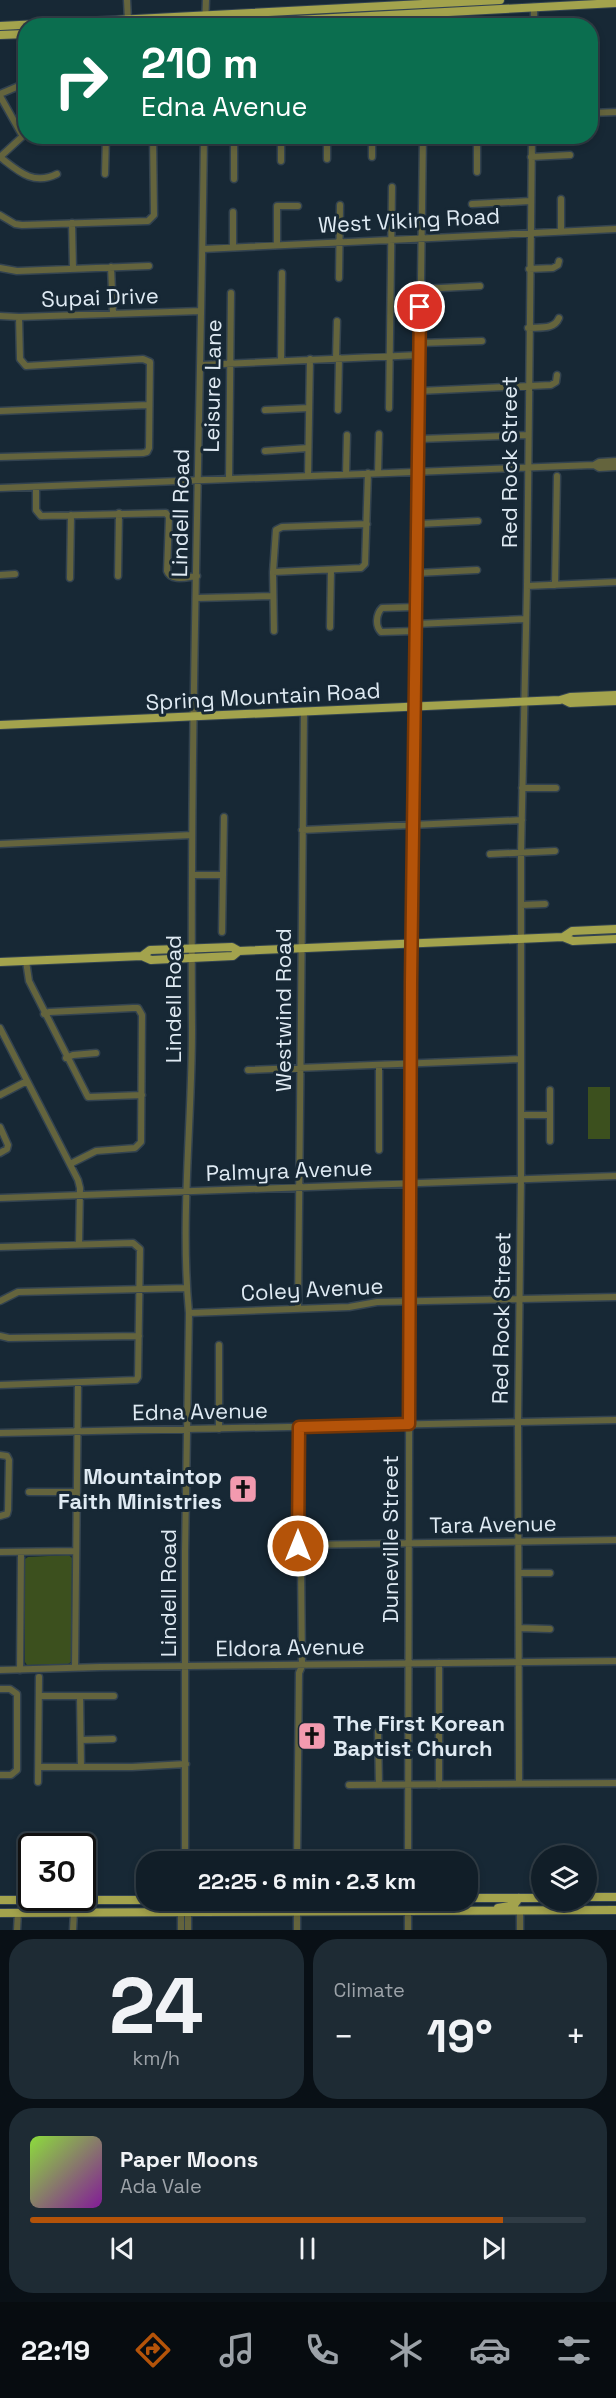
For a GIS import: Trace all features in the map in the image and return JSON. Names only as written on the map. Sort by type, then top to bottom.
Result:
[{"type":"main road","points":[[320,18],[393,14],[400,10],[425,6],[434,8],[464,2],[500,0]]},
{"type":"main road","points":[[242,18],[347,8],[425,6],[507,8],[548,0]]},
{"type":"main road","points":[[532,3],[616,3]]},
{"type":"main road","points":[[320,18],[322,13],[339,12],[347,8]]},
{"type":"main road","points":[[289,18],[312,14],[315,10]]},
{"type":"main road","points":[[0,29],[11,30],[18,27]]},
{"type":"main road","points":[[0,35],[18,34]]},
{"type":"main road","name":"Spring Mountain Road","points":[[0,725],[616,696]]},
{"type":"main road","name":"Spring Mountain Road","points":[[564,700],[570,703],[616,701]]},
{"type":"main road","points":[[563,937],[572,931],[616,929]]},
{"type":"main road","points":[[0,962],[142,956],[151,960],[233,956],[239,951],[563,937],[573,941],[616,939]]},
{"type":"main road","points":[[142,956],[150,950],[232,946],[239,951]]},
{"type":"main road","points":[[597,1897],[616,1897]]},
{"type":"main road","points":[[478,1898],[531,1898]]},
{"type":"main road","points":[[492,1910],[514,1905],[519,1898]]},
{"type":"main road","points":[[0,1900],[18,1900]]},
{"type":"main road","points":[[96,1900],[136,1900]]},
{"type":"main road","points":[[478,1910],[616,1910]]},
{"type":"main road","points":[[0,1912],[268,1911]]},
{"type":"street","points":[[127,0],[129,18]]},
{"type":"street","points":[[206,0],[206,18]]},
{"type":"street","points":[[532,3],[533,18]]},
{"type":"street","points":[[18,87],[0,95],[18,125]]},
{"type":"street","points":[[598,113],[616,112]]},
{"type":"street","points":[[18,140],[0,157],[25,177],[47,178],[57,174]]},
{"type":"street","points":[[105,174],[106,144]]},
{"type":"street","points":[[0,215],[15,224],[147,221],[154,215],[153,144]]},
{"type":"street","name":"Lindell Road","points":[[185,1851],[188,1191],[204,144]]},
{"type":"street","points":[[234,144],[234,179]]},
{"type":"street","points":[[281,144],[281,161]]},
{"type":"street","points":[[327,144],[327,159]]},
{"type":"street","points":[[372,144],[372,157]]},
{"type":"street","name":"Duneville Street","points":[[408,1851],[411,944],[423,144]]},
{"type":"street","points":[[477,144],[477,172]]},
{"type":"street","name":"Red Rock Street","points":[[519,1783],[521,852],[527,586],[532,144]]},
{"type":"street","points":[[531,157],[570,155]]},
{"type":"street","points":[[389,408],[392,187]]},
{"type":"street","points":[[561,200],[561,231]]},
{"type":"street","points":[[472,204],[530,201]]},
{"type":"street","points":[[339,278],[340,205]]},
{"type":"street","points":[[277,245],[277,206],[298,206]]},
{"type":"street","points":[[233,212],[233,247]]},
{"type":"street","points":[[72,223],[74,269]]},
{"type":"street","name":"West Viking Road","points":[[203,249],[616,229]]},
{"type":"street","points":[[529,269],[553,268],[558,265],[559,261]]},
{"type":"street","points":[[0,268],[17,271],[150,266]]},
{"type":"street","points":[[111,267],[113,314]]},
{"type":"street","points":[[281,361],[282,273]]},
{"type":"street","points":[[421,289],[480,286]]},
{"type":"street","name":"Leisure Lane","points":[[229,479],[231,293]]},
{"type":"street","name":"Supai Drive","points":[[0,316],[201,311]]},
{"type":"street","points":[[0,457],[147,452],[151,365],[148,361],[143,359],[26,366],[22,364],[19,317]]},
{"type":"street","points":[[528,328],[551,327],[557,323],[559,318]]},
{"type":"street","points":[[337,321],[338,410]]},
{"type":"street","points":[[420,343],[482,341]]},
{"type":"street","points":[[201,365],[420,355]]},
{"type":"street","points":[[308,476],[310,359]]},
{"type":"street","points":[[419,391],[551,385],[556,382],[557,375]]},
{"type":"street","points":[[0,411],[148,405]]},
{"type":"street","points":[[265,410],[309,408]]},
{"type":"street","points":[[378,473],[379,434]]},
{"type":"street","points":[[346,474],[347,435]]},
{"type":"street","points":[[418,439],[528,435]]},
{"type":"street","points":[[265,451],[308,448]]},
{"type":"street","points":[[0,488],[527,468],[594,465],[599,462],[616,461]]},
{"type":"street","points":[[594,465],[599,468],[616,467]]},
{"type":"street","points":[[273,572],[331,570],[363,566],[366,560],[368,473]]},
{"type":"street","points":[[555,585],[557,476]]},
{"type":"street","points":[[36,487],[38,514],[45,516],[166,513],[169,517],[168,576],[172,578],[197,576]]},
{"type":"street","points":[[118,576],[119,513]]},
{"type":"street","points":[[70,578],[71,515]]},
{"type":"street","points":[[418,524],[478,521]]},
{"type":"street","points":[[274,631],[273,572],[276,530],[282,527],[367,524]]},
{"type":"street","points":[[330,627],[331,570]]},
{"type":"street","points":[[417,573],[477,570]]},
{"type":"street","points":[[0,575],[15,574]]},
{"type":"street","points":[[527,586],[616,582]]},
{"type":"street","points":[[197,598],[273,596]]},
{"type":"street","points":[[416,607],[382,608],[378,614],[377,627],[381,632],[416,627],[525,619]]},
{"type":"street","name":"Westwind Road","points":[[298,1308],[304,712]]},
{"type":"street","points":[[522,788],[556,788]]},
{"type":"street","points":[[222,932],[225,817]]},
{"type":"street","points":[[302,830],[522,820]]},
{"type":"street","points":[[0,844],[192,835]]},
{"type":"street","points":[[490,854],[555,851]]},
{"type":"street","points":[[192,875],[223,875]]},
{"type":"street","points":[[521,905],[545,904]]},
{"type":"street","points":[[26,961],[29,981],[44,1014],[88,1097],[142,1095]]},
{"type":"street","points":[[44,1014],[50,1011],[133,1008],[140,1010],[142,1015],[141,1142],[139,1147],[96,1151],[70,1164]]},
{"type":"street","points":[[0,1028],[78,1180],[79,1245]]},
{"type":"street","points":[[66,1058],[73,1054],[96,1053]]},
{"type":"street","points":[[248,1070],[520,1059]]},
{"type":"street","points":[[379,1150],[380,1065]]},
{"type":"street","points":[[0,1095],[27,1081]]},
{"type":"street","points":[[550,1090],[550,1141]]},
{"type":"street","points":[[521,1115],[550,1115]]},
{"type":"street","points":[[0,1127],[7,1140],[7,1149],[0,1153]]},
{"type":"street","name":"Palmyra Avenue","points":[[0,1198],[616,1176]]},
{"type":"street","points":[[0,1246],[133,1243],[139,1246],[140,1289],[136,1380],[0,1385]]},
{"type":"street","points":[[0,1301],[18,1292],[187,1288]]},
{"type":"street","name":"Coley Avenue","points":[[189,1313],[349,1307],[377,1302],[519,1301],[616,1297]]},
{"type":"street","points":[[0,1336],[9,1338],[139,1335]]},
{"type":"street","points":[[219,1345],[219,1428]]},
{"type":"street","points":[[75,1667],[78,1383]]},
{"type":"street","name":"Edna Avenue","points":[[0,1433],[616,1420]]},
{"type":"street","points":[[297,1851],[299,1673],[302,1666],[301,1564],[298,1545],[299,1427]]},
{"type":"street","points":[[0,1455],[7,1456],[9,1460],[8,1510],[7,1514],[0,1516]]},
{"type":"street","points":[[29,1492],[77,1492]]},
{"type":"street","name":"Tara Avenue","points":[[298,1545],[616,1540]]},
{"type":"street","points":[[0,1552],[76,1551]]},
{"type":"street","points":[[20,1670],[21,1552]]},
{"type":"street","points":[[519,1573],[550,1573]]},
{"type":"street","points":[[519,1628],[550,1629]]},
{"type":"street","name":"Eldora Avenue","points":[[0,1670],[75,1667],[616,1661]]},
{"type":"street","points":[[439,1663],[439,1785]]},
{"type":"street","points":[[38,1782],[39,1677]]},
{"type":"street","points":[[0,1689],[10,1689],[17,1694],[17,1770],[11,1775],[0,1775]]},
{"type":"street","points":[[39,1696],[114,1696]]},
{"type":"street","points":[[80,1696],[81,1767]]},
{"type":"street","points":[[378,1732],[379,1785]]},
{"type":"street","points":[[81,1740],[112,1740]]},
{"type":"street","points":[[39,1767],[186,1764]]},
{"type":"street","points":[[349,1785],[616,1783]]},
{"type":"street","points":[[520,1910],[520,1930]]},
{"type":"street","points":[[297,1911],[297,1930]]},
{"type":"street","points":[[408,1911],[408,1930]]},
{"type":"street","points":[[17,1930],[18,1912]]},
{"type":"street","points":[[73,1930],[74,1912]]},
{"type":"street","points":[[181,1930],[185,1912]]},
{"type":"street","points":[[185,1912],[188,1930]]},
{"type":"green space","points":[[588,1087],[610,1087],[610,1139],[588,1139]]},
{"type":"green space","points":[[69,1555],[72,1558],[71,1662],[27,1665],[25,1662],[25,1559]]},
{"type":"place","name":"Mountaintop Faith Ministries","points":[[243,1489]]},
{"type":"place","name":"The First Korean Baptist Church","points":[[312,1736]]},
{"type":"route","points":[[298,1546],[299,1427],[409,1424],[411,982],[420,307]]}]
